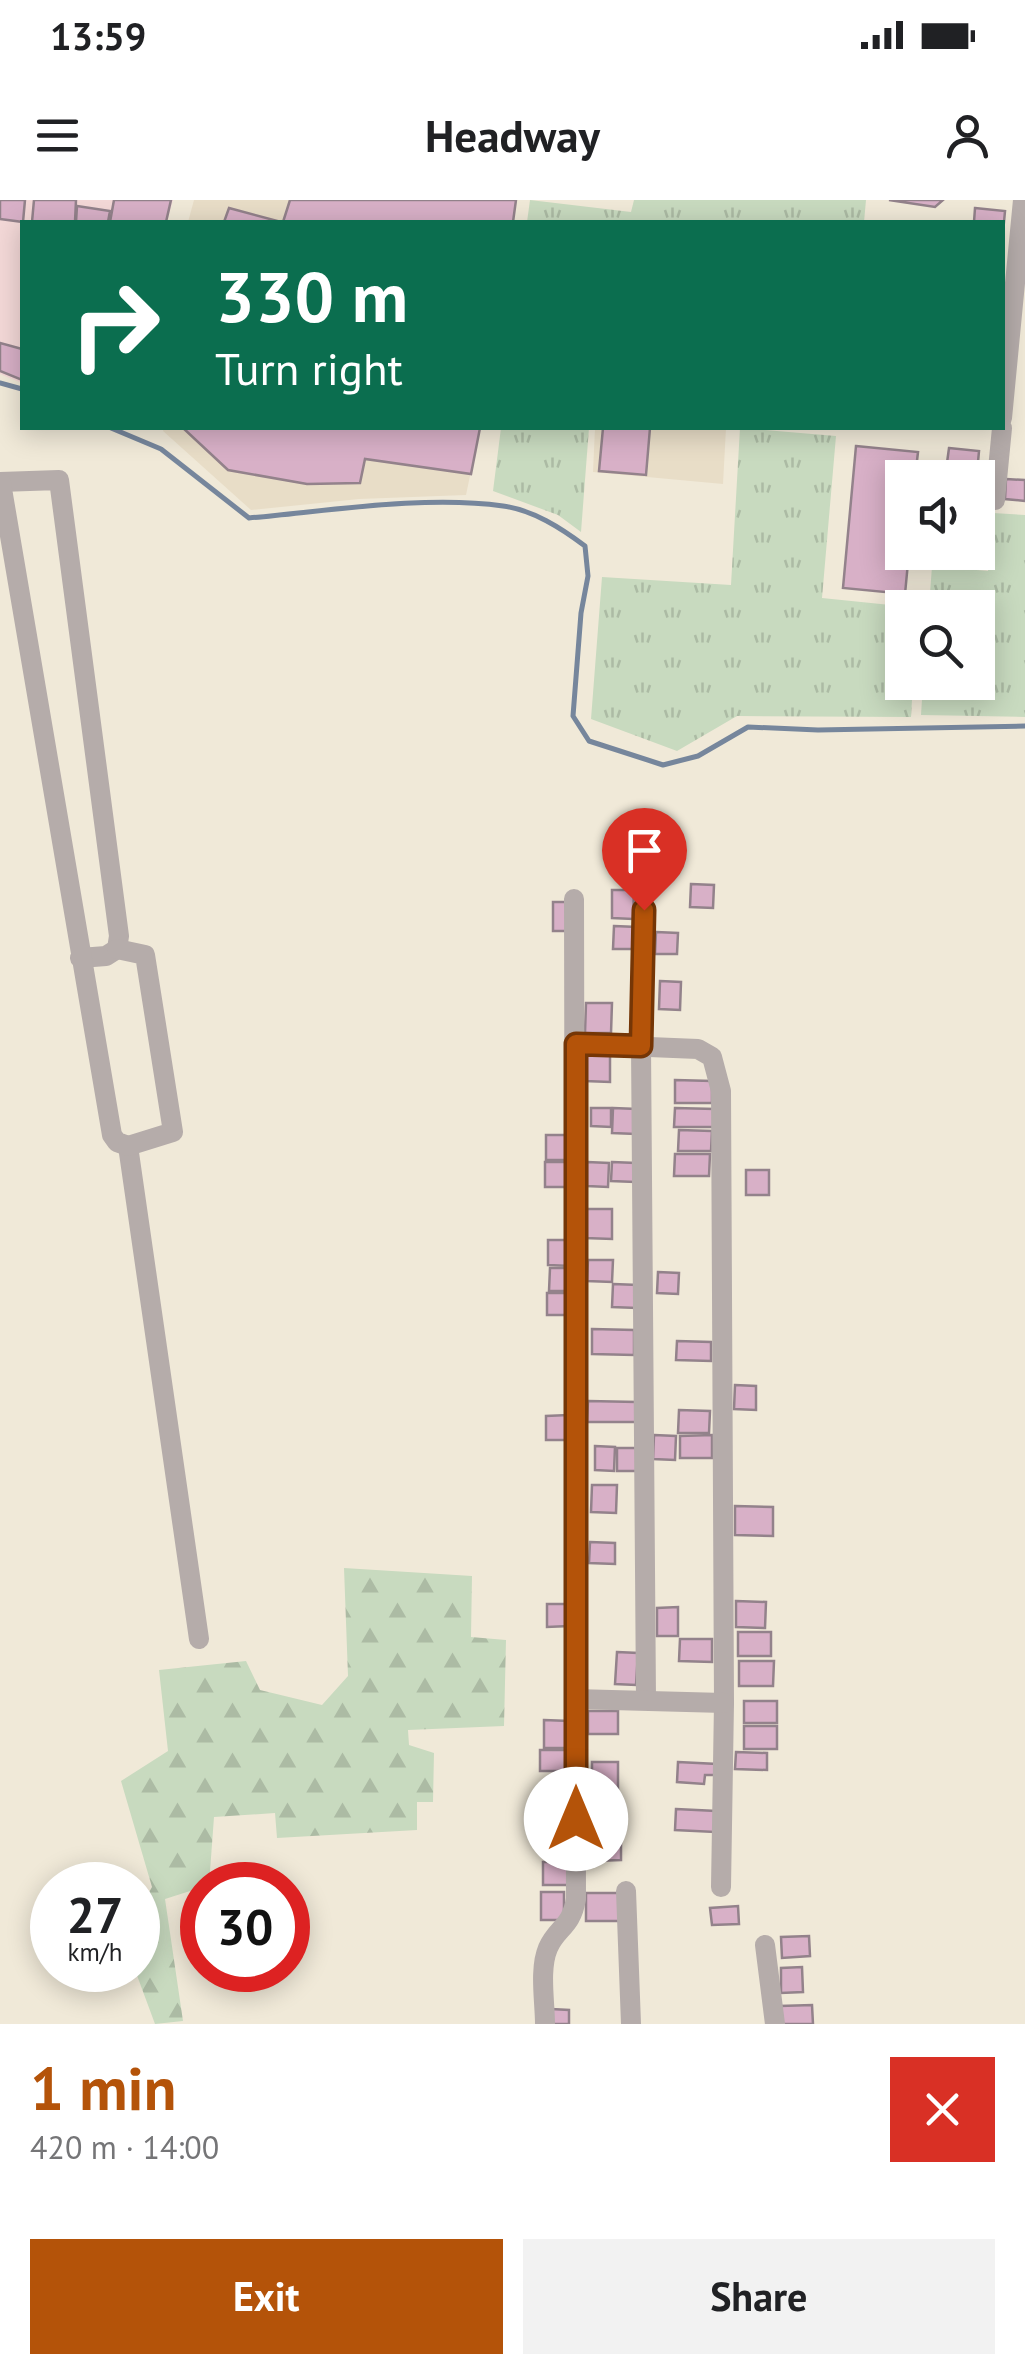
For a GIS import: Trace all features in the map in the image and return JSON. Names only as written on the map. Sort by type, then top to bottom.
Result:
[{"type":"street","points":[[1005,387],[1023,200]]},
{"type":"street","points":[[995,500],[1002,430]]},
{"type":"street","points":[[80,958],[106,956],[116,949],[118,936],[58,480],[0,483],[80,958],[112,1135],[128,1146],[174,1132],[144,956],[116,949]]},
{"type":"street","points":[[544,2024],[548,1947],[573,1919],[576,1899],[574,899]]},
{"type":"street","points":[[644,910],[641,1046],[646,1700]]},
{"type":"street","points":[[576,1044],[698,1049],[712,1057],[721,1091],[724,1703],[720,1887]]},
{"type":"street","points":[[128,1146],[199,1639]]},
{"type":"street","points":[[574,1699],[724,1703]]},
{"type":"street","points":[[626,1891],[631,2024]]},
{"type":"street","points":[[765,1945],[775,2024]]},
{"type":"shaded area","points":[[0,200],[173,200],[168,220],[20,220],[20,382],[0,374]]},
{"type":"shaded area","points":[[194,200],[516,200],[513,220],[189,220]]},
{"type":"shaded area","points":[[480,430],[466,495],[359,499],[251,510],[163,431]]},
{"type":"shaded area","points":[[595,430],[726,430],[723,484],[593,472]]},
{"type":"green space","points":[[530,200],[631,212],[634,200],[866,200],[864,220],[527,220]]},
{"type":"green space","points":[[501,430],[589,430],[581,532],[558,515],[493,491]]},
{"type":"green space","points":[[740,430],[836,436],[822,598],[885,604],[885,700],[912,700],[911,717],[737,716],[677,751],[591,719],[602,577],[731,585]]},
{"type":"green space","points":[[995,513],[1025,515],[1025,717],[921,715],[922,700],[995,700],[995,590],[930,590],[932,570],[995,570]]},
{"type":"green space","points":[[344,1568],[472,1576],[471,1637],[506,1640],[504,1726],[408,1730],[409,1745],[434,1753],[433,1802],[417,1802],[417,1830],[277,1838],[275,1813],[214,1817],[211,1862],[180,1862],[180,1894],[165,1899],[183,2021],[155,2024],[143,1992],[160,1992],[160,1862],[145,1862],[121,1781],[168,1751],[159,1670],[246,1661],[260,1690],[322,1705],[348,1676]]},
{"type":"building","points":[[0,200],[25,200],[23,220],[0,219]]},
{"type":"building","points":[[34,200],[76,200],[75,220],[32,220]]},
{"type":"building","points":[[114,200],[171,200],[166,220],[110,220]]},
{"type":"building","points":[[290,200],[516,200],[513,220],[284,220]]},
{"type":"building","points":[[889,200],[943,200],[935,207]]},
{"type":"building","points":[[77,206],[110,211],[108,220],[76,220]]},
{"type":"building","points":[[229,208],[274,220],[225,220]]},
{"type":"building","points":[[975,208],[1005,211],[1004,220],[974,220]]},
{"type":"building","points":[[0,343],[20,348],[20,379],[0,371]]},
{"type":"building","points":[[185,430],[480,430],[471,474],[365,459],[360,483],[307,484],[228,470]]},
{"type":"building","points":[[603,430],[650,430],[646,475],[599,471]]},
{"type":"building","points":[[856,446],[918,452],[917,460],[885,460],[885,570],[907,570],[905,590],[843,588]]},
{"type":"building","points":[[949,448],[979,451],[978,460],[947,460]]},
{"type":"building","points":[[1006,479],[1025,480],[1025,501],[1005,499]]},
{"type":"building","points":[[691,884],[714,885],[713,908],[690,907]]},
{"type":"building","points":[[612,890],[634,890],[633,919],[612,918]]},
{"type":"building","points":[[553,902],[571,902],[571,931],[553,931]]},
{"type":"building","points":[[614,926],[637,927],[637,949],[613,949]]},
{"type":"building","points":[[656,932],[678,933],[677,954],[655,954]]},
{"type":"building","points":[[660,981],[681,982],[680,1010],[659,1009]]},
{"type":"building","points":[[586,1003],[612,1003],[611,1033],[585,1033]]},
{"type":"building","points":[[586,1053],[610,1053],[610,1082],[585,1081]]},
{"type":"building","points":[[675,1080],[712,1081],[712,1103],[675,1103]]},
{"type":"building","points":[[591,1108],[611,1108],[611,1127],[591,1126]]},
{"type":"building","points":[[613,1108],[637,1109],[636,1134],[612,1133]]},
{"type":"building","points":[[675,1108],[715,1109],[715,1127],[674,1127]]},
{"type":"building","points":[[679,1130],[712,1131],[711,1151],[678,1151]]},
{"type":"building","points":[[546,1135],[567,1135],[566,1160],[546,1160]]},
{"type":"building","points":[[675,1154],[710,1154],[709,1176],[674,1176]]},
{"type":"building","points":[[545,1162],[569,1162],[569,1187],[545,1187]]},
{"type":"building","points":[[587,1162],[609,1163],[608,1187],[587,1186]]},
{"type":"building","points":[[612,1162],[636,1163],[635,1182],[611,1181]]},
{"type":"building","points":[[746,1170],[769,1170],[769,1195],[746,1195]]},
{"type":"building","points":[[586,1209],[612,1209],[612,1239],[585,1238]]},
{"type":"building","points":[[548,1240],[571,1240],[571,1266],[548,1265]]},
{"type":"building","points":[[588,1260],[613,1260],[612,1282],[587,1281]]},
{"type":"building","points":[[550,1268],[572,1268],[572,1291],[549,1291]]},
{"type":"building","points":[[658,1272],[679,1273],[678,1294],[657,1293]]},
{"type":"building","points":[[613,1284],[638,1285],[637,1308],[612,1307]]},
{"type":"building","points":[[547,1293],[568,1293],[568,1315],[547,1315]]},
{"type":"building","points":[[592,1329],[634,1330],[634,1355],[592,1354]]},
{"type":"building","points":[[677,1341],[711,1342],[711,1361],[676,1360]]},
{"type":"building","points":[[735,1385],[756,1386],[756,1410],[734,1409]]},
{"type":"building","points":[[588,1401],[637,1402],[637,1422],[587,1422]]},
{"type":"building","points":[[679,1410],[710,1411],[709,1433],[678,1433]]},
{"type":"building","points":[[568,1415],[568,1440],[546,1440],[546,1416]]},
{"type":"building","points":[[654,1435],[676,1436],[675,1460],[653,1459]]},
{"type":"building","points":[[712,1435],[712,1458],[680,1458],[680,1436]]},
{"type":"building","points":[[595,1446],[615,1447],[614,1471],[595,1470]]},
{"type":"building","points":[[617,1448],[637,1448],[637,1471],[617,1471]]},
{"type":"building","points":[[592,1485],[617,1485],[616,1513],[591,1512]]},
{"type":"building","points":[[735,1506],[773,1507],[773,1536],[735,1535]]},
{"type":"building","points":[[590,1542],[615,1543],[615,1564],[589,1563]]},
{"type":"building","points":[[736,1601],[766,1602],[765,1628],[736,1627]]},
{"type":"building","points":[[547,1604],[569,1604],[569,1626],[547,1627]]},
{"type":"building","points":[[678,1607],[678,1636],[657,1636],[657,1608]]},
{"type":"building","points":[[738,1632],[771,1632],[771,1656],[738,1656]]},
{"type":"building","points":[[680,1639],[712,1639],[712,1662],[679,1661]]},
{"type":"building","points":[[617,1652],[638,1653],[636,1685],[615,1684]]},
{"type":"building","points":[[739,1661],[774,1661],[773,1686],[739,1686]]},
{"type":"building","points":[[744,1701],[777,1701],[777,1723],[744,1723]]},
{"type":"building","points":[[588,1711],[618,1711],[618,1734],[588,1734]]},
{"type":"building","points":[[544,1720],[569,1721],[569,1748],[544,1748]]},
{"type":"building","points":[[744,1726],[777,1726],[777,1749],[744,1749]]},
{"type":"building","points":[[540,1750],[570,1750],[570,1771],[540,1771]]},
{"type":"building","points":[[736,1752],[767,1753],[767,1770],[735,1769]]},
{"type":"building","points":[[592,1762],[618,1762],[618,1796],[592,1796]]},
{"type":"building","points":[[678,1762],[717,1764],[716,1775],[705,1775],[704,1784],[677,1782]]},
{"type":"building","points":[[676,1809],[716,1811],[715,1832],[675,1830]]},
{"type":"building","points":[[594,1812],[619,1812],[620,1835],[594,1835]]},
{"type":"building","points":[[595,1837],[621,1837],[621,1860],[595,1861]]},
{"type":"building","points":[[543,1862],[569,1862],[569,1885],[543,1885]]},
{"type":"building","points":[[541,1892],[564,1892],[564,1920],[541,1920]]},
{"type":"building","points":[[586,1893],[620,1893],[620,1921],[586,1921]]},
{"type":"building","points":[[738,1906],[739,1924],[712,1925],[710,1908]]},
{"type":"building","points":[[809,1936],[810,1956],[782,1958],[781,1937]]},
{"type":"building","points":[[802,1967],[803,1992],[781,1993],[781,1968]]},
{"type":"building","points":[[812,2005],[813,2024],[781,2024],[780,2006]]},
{"type":"building","points":[[551,2009],[569,2010],[569,2024],[551,2024]]},
{"type":"waterway","points":[[0,383],[20,388]]},
{"type":"waterway","points":[[116,430],[161,449],[249,518],[376,505],[473,503],[525,511],[566,533],[585,546],[588,576],[581,613],[573,716],[589,741],[663,765],[698,756],[748,727],[818,730],[1025,726]]},
{"type":"route","points":[[576,1819],[576,1044],[641,1046],[644,910]]}]
